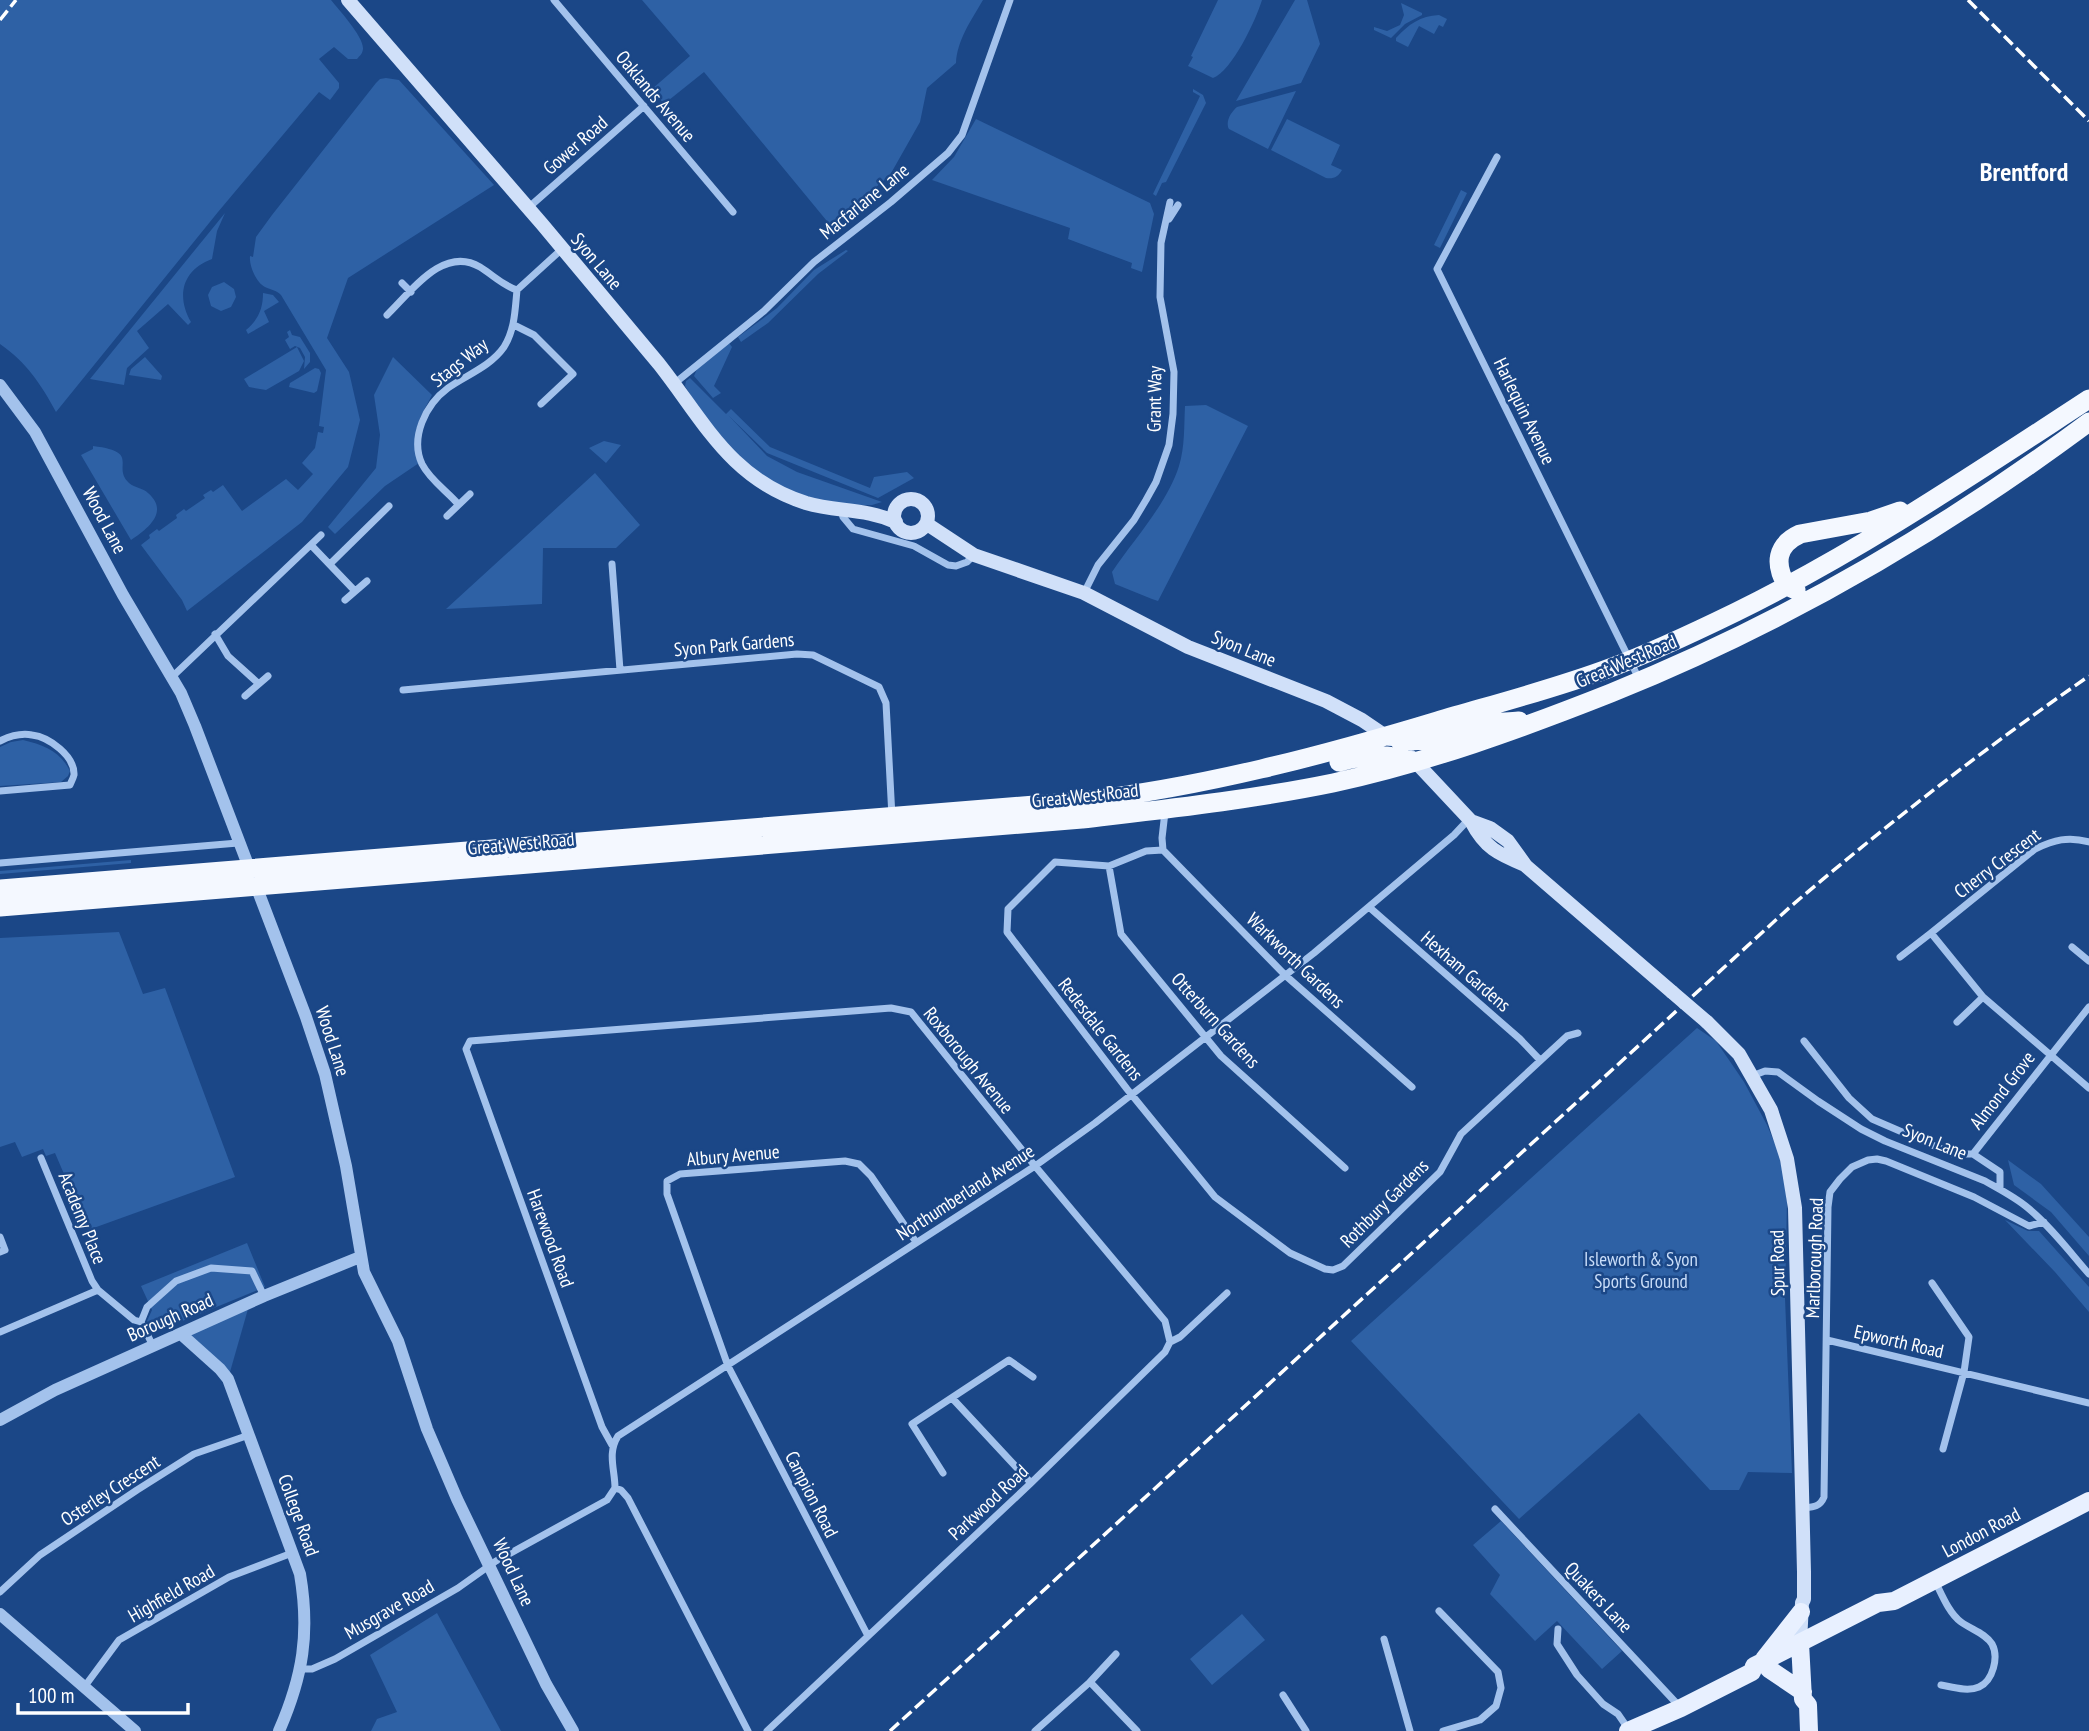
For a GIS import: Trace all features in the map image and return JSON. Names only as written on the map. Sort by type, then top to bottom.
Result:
[{"type":"highway","name":"Great West Road","points":[[0,889],[1083,801],[1138,794],[1252,770],[1386,736],[1577,678],[1630,660],[1699,630],[1787,586],[1857,546],[2089,399]]},
{"type":"highway","name":"Great West Road","points":[[0,907],[1082,819],[1241,799],[1332,783],[1417,762],[1494,738],[1640,681],[1752,630],[1835,588],[1952,516],[2089,422]]},
{"type":"highway","points":[[1835,588],[1804,591],[1787,586],[1779,562],[1784,545],[1800,534],[1871,520],[1941,495]]},
{"type":"highway","points":[[1386,736],[1403,740],[1431,738],[1491,723],[1545,719]]},
{"type":"highway","points":[[1252,770],[1308,770],[1362,756],[1380,755],[1417,762]]},
{"type":"main road","name":"Syon Lane","points":[[348,0],[675,383],[682,397],[730,457],[748,473],[798,500],[809,504],[863,511],[896,522]]},
{"type":"main road","points":[[908,500],[923,504],[928,513],[927,524],[919,531],[908,533],[896,522],[898,506],[908,500]]},
{"type":"main road","name":"Syon Lane","points":[[863,511],[898,506]]},
{"type":"main road","name":"Syon Lane","points":[[927,524],[974,555],[1084,593],[1188,646],[1326,701],[1362,720],[1417,762],[1470,820],[1485,843],[1505,857],[1526,866],[1654,976]]},
{"type":"main road","name":"Spur Road","points":[[1654,976],[1739,1054],[1771,1110],[1787,1159],[1795,1208],[1806,1646]]},
{"type":"main road","name":"London Road","points":[[1629,1731],[1806,1646],[1878,1603],[1894,1601],[2040,1524],[2089,1502]]},
{"type":"main road","points":[[1803,1606],[1761,1667],[1805,1699]]},
{"type":"main road","points":[[1806,1646],[1805,1699],[1809,1731]]},
{"type":"street","name":"Oaklands Avenue","points":[[554,0],[733,212]]},
{"type":"street","name":"Macfarlane Lane","points":[[675,383],[764,311],[814,262],[948,153],[962,135],[1010,0]]},
{"type":"street","name":"Gower Road","points":[[527,208],[644,106]]},
{"type":"street","name":"Harlequin Avenue","points":[[1497,157],[1437,269],[1640,681]]},
{"type":"street","name":"Grant Way","points":[[1084,593],[1098,565],[1134,520],[1146,500],[1156,482],[1169,444],[1174,372],[1160,297],[1161,243],[1174,204]]},
{"type":"street","points":[[387,315],[432,271],[447,262],[464,260],[480,267],[498,282],[517,290],[562,249]]},
{"type":"street","points":[[402,283],[411,292]]},
{"type":"street","name":"Stags Way","points":[[458,504],[423,466],[417,440],[421,425],[427,412],[446,389],[489,363],[503,348],[514,325],[517,290]]},
{"type":"street","points":[[514,325],[534,334],[573,374],[541,404]]},
{"type":"street","name":"Wood Lane","points":[[0,385],[35,432],[123,595],[181,693],[200,737],[325,1074],[346,1166],[363,1272],[398,1341],[432,1441],[489,1567],[546,1685],[573,1731]]},
{"type":"street","points":[[447,516],[470,494]]},
{"type":"street","points":[[331,563],[390,506]]},
{"type":"street","points":[[841,509],[843,517],[853,529],[914,546],[948,565],[956,566],[967,562],[974,555]]},
{"type":"street","points":[[172,677],[321,535]]},
{"type":"street","points":[[311,545],[355,591]]},
{"type":"street","points":[[612,564],[620,670]]},
{"type":"street","points":[[345,600],[367,581]]},
{"type":"street","points":[[215,635],[228,656],[258,684]]},
{"type":"street","name":"Syon Park Gardens","points":[[403,690],[797,654],[813,655],[878,687],[886,703],[892,817]]},
{"type":"street","points":[[245,696],[268,676]]},
{"type":"street","points":[[0,741],[10,736],[32,734],[47,740],[64,752],[72,764],[74,775],[70,785],[0,791]]},
{"type":"street","points":[[1163,850],[1162,828],[1166,809]]},
{"type":"street","name":"Northumberland Avenue","points":[[612,1445],[618,1436],[628,1429],[1035,1166],[1285,975],[1470,820]]},
{"type":"street","name":"Cherry Crescent","points":[[1900,957],[2035,849],[2055,839],[2075,838],[2089,842]]},
{"type":"street","points":[[0,863],[238,843]]},
{"type":"street","name":"Redesdale Gardens","points":[[1163,850],[1146,850],[1109,866],[1055,862],[1008,909],[1007,932],[1215,1197],[1290,1253],[1325,1269]]},
{"type":"street","name":"Warkworth Gardens","points":[[1163,850],[1285,975],[1412,1087]]},
{"type":"street","name":"Otterburn Gardens","points":[[1109,866],[1121,934],[1221,1056],[1345,1168]]},
{"type":"street","name":"Hexham Gardens","points":[[1369,907],[1520,1039],[1540,1060]]},
{"type":"street","points":[[1931,933],[1983,997],[2089,1087]]},
{"type":"street","points":[[2072,947],[2089,961]]},
{"type":"street","points":[[1957,1022],[1983,997]]},
{"type":"street","name":"Almond Grove","points":[[2000,1189],[2000,1172],[1973,1154],[2089,1007]]},
{"type":"street","name":"Roxborough Avenue","points":[[470,1041],[891,1008],[911,1012],[1165,1321],[1170,1342]]},
{"type":"street","name":"Rothbury Gardens","points":[[1325,1269],[1333,1270],[1343,1266],[1440,1172],[1461,1134],[1567,1036],[1578,1033]]},
{"type":"street","name":"Harewood Road","points":[[470,1041],[466,1049],[602,1427],[612,1445]]},
{"type":"street","points":[[1804,1041],[1849,1098],[1872,1119],[1953,1154],[1973,1154]]},
{"type":"street","name":"Syon Lane","points":[[1751,1076],[1765,1071],[1778,1072],[1861,1129],[2000,1189],[2044,1222],[2089,1274]]},
{"type":"street","name":"Academy Place","points":[[41,1157],[92,1281],[98,1290],[134,1320],[141,1322],[153,1346]]},
{"type":"street","name":"Marlborough Road","points":[[1802,1508],[1816,1506],[1824,1497],[1830,1192],[1840,1179],[1852,1167],[1868,1160],[1886,1161],[1974,1197],[2029,1226],[2044,1222]]},
{"type":"street","name":"Albury Avenue","points":[[728,1366],[667,1194],[667,1181],[680,1174],[845,1161],[859,1164],[916,1242]]},
{"type":"street","points":[[0,1237],[5,1250],[0,1252]]},
{"type":"street","name":"Borough Road","points":[[0,1420],[55,1390],[264,1296],[360,1257]]},
{"type":"street","points":[[141,1322],[147,1307],[176,1281],[211,1268],[252,1271],[264,1296]]},
{"type":"street","name":"Epworth Road","points":[[1932,1283],[1969,1337],[1964,1372],[1943,1449]]},
{"type":"street","name":"Academy Place","points":[[0,1332],[98,1290]]},
{"type":"street","name":"Parkwood Road","points":[[767,1731],[1031,1483],[1165,1352],[1170,1342],[1180,1337],[1227,1293]]},
{"type":"street","name":"College Road","points":[[181,1335],[228,1379],[300,1574],[306,1634],[291,1703],[279,1731]]},
{"type":"street","name":"Epworth Road","points":[[1828,1340],[2089,1403]]},
{"type":"street","points":[[943,1473],[912,1424],[1009,1360],[1033,1377]]},
{"type":"street","name":"Campion Road","points":[[728,1366],[867,1636]]},
{"type":"street","points":[[952,1398],[1031,1483]]},
{"type":"street","name":"Osterley Crescent","points":[[0,1592],[40,1555],[194,1454],[249,1435]]},
{"type":"street","points":[[489,1567],[607,1500],[615,1488],[612,1445]]},
{"type":"street","points":[[615,1488],[621,1490],[628,1499],[748,1731]]},
{"type":"street","name":"Quakers Lane","points":[[1495,1509],[1681,1708]]},
{"type":"street","name":"Highfield Road","points":[[85,1686],[119,1640],[229,1577],[292,1553]]},
{"type":"street","name":"Musgrave Road","points":[[300,1669],[312,1670],[335,1659],[458,1588],[489,1567]]},
{"type":"street","points":[[1935,1580],[1953,1615],[1983,1635],[1993,1646],[1995,1662],[1990,1677],[1979,1687],[1961,1689],[1941,1685]]},
{"type":"street","points":[[1438,1611],[1498,1672],[1501,1688],[1496,1706],[1480,1720],[1443,1731]]},
{"type":"street","points":[[0,1614],[135,1731]]},
{"type":"street","points":[[1558,1629],[1557,1644],[1577,1675],[1604,1704],[1618,1714],[1629,1731]]},
{"type":"street","points":[[1384,1639],[1410,1731]]},
{"type":"street","points":[[1035,1731],[1090,1682],[1116,1654]]},
{"type":"street","points":[[1090,1682],[1137,1731]]},
{"type":"street","points":[[1283,1695],[1306,1731]]},
{"type":"green space","points":[[0,0],[331,0],[355,31],[363,49],[357,59],[348,59],[334,47],[319,59],[339,83],[339,88],[330,100],[319,92],[56,412],[32,374],[0,344]]},
{"type":"green space","points":[[642,0],[983,0],[962,38],[956,63],[927,88],[920,122],[890,175],[831,226],[704,72],[664,104],[652,89],[690,56]]},
{"type":"green space","points":[[1218,0],[1262,0],[1249,32],[1235,56],[1228,66],[1213,78],[1188,66]]},
{"type":"green space","points":[[1295,0],[1307,0],[1320,44],[1301,83],[1236,101]]},
{"type":"green space","points":[[1401,3],[1422,15],[1405,24],[1391,38],[1374,30],[1374,27],[1387,31],[1400,25],[1404,15]]},
{"type":"green space","points":[[1439,15],[1447,19],[1443,27],[1439,25],[1434,34],[1419,26],[1408,47],[1396,41],[1410,25],[1426,17]]},
{"type":"green space","points":[[386,78],[399,80],[494,185],[348,278],[327,338],[349,372],[360,420],[348,467],[302,522],[187,611],[182,600],[141,545],[150,538],[149,535],[177,518],[176,515],[184,509],[186,511],[205,498],[203,495],[223,485],[242,511],[286,479],[298,490],[313,474],[302,463],[315,448],[318,432],[323,433],[324,427],[319,426],[326,370],[281,295],[262,285],[256,278],[250,256],[253,257],[256,237],[272,215],[376,83]]},
{"type":"green space","points":[[1193,89],[1203,95],[1206,103],[1166,182],[1162,183],[1156,196],[1153,194],[1200,96],[1193,92]]},
{"type":"green space","points":[[1296,91],[1268,149],[1229,129],[1229,117],[1237,107]]},
{"type":"green space","points":[[976,119],[1150,203],[1154,214],[1142,272],[1131,268],[1132,263],[1068,239],[1070,228],[932,180],[954,157]]},
{"type":"green space","points":[[1287,119],[1340,145],[1331,165],[1342,170],[1337,176],[1326,178],[1271,150]]},
{"type":"green space","points":[[1461,190],[1467,193],[1440,248],[1434,245]]},
{"type":"green space","points":[[225,213],[217,231],[212,259],[194,270],[185,285],[184,303],[191,322],[188,325],[168,304],[137,331],[149,348],[127,368],[124,385],[90,379]]},
{"type":"green space","points":[[848,251],[818,274],[768,323],[741,342],[738,337],[777,308],[814,270]]},
{"type":"green space","points":[[224,282],[234,289],[236,297],[231,307],[221,311],[211,306],[208,295],[212,287]]},
{"type":"green space","points":[[263,293],[273,295],[279,302],[264,311],[269,322],[248,334],[246,330],[261,309]]},
{"type":"green space","points":[[290,330],[292,335],[300,337],[310,353],[310,362],[304,369],[305,357],[300,348],[295,346],[290,349],[285,340],[289,337],[287,332]]},
{"type":"green space","points":[[729,343],[732,347],[714,386],[721,393],[713,398],[694,376],[697,369]]},
{"type":"green space","points":[[297,347],[304,361],[299,371],[266,390],[249,387],[244,379]]},
{"type":"green space","points":[[145,357],[162,376],[161,380],[129,375],[131,369]]},
{"type":"green space","points":[[393,357],[432,395],[417,428],[419,463],[385,486],[335,534],[328,527],[376,468],[380,435],[374,395]]},
{"type":"green space","points":[[315,368],[321,373],[317,391],[314,393],[289,387],[290,383]]},
{"type":"green space","points":[[690,378],[726,414],[731,409],[770,447],[870,488],[874,477],[907,472],[914,478],[878,498],[767,453],[728,415],[767,456],[797,472],[882,502],[851,505],[807,498],[776,485],[749,468],[704,417],[685,386]]},
{"type":"green space","points":[[1206,405],[1248,426],[1158,601],[1115,584],[1112,572],[1158,508],[1174,480],[1182,451],[1185,406]]},
{"type":"green space","points":[[604,441],[621,445],[606,463],[589,448]]},
{"type":"green space","points":[[93,446],[117,452],[123,460],[124,477],[129,483],[146,491],[157,507],[154,520],[131,540],[81,455],[93,449]]},
{"type":"green space","points":[[595,473],[640,525],[616,548],[543,548],[542,604],[446,609]]},
{"type":"green space","points":[[23,740],[44,747],[61,758],[70,771],[68,776],[61,782],[0,786],[0,747]]},
{"type":"green space","points":[[131,860],[131,863],[0,874],[0,871]]},
{"type":"green space","points":[[119,932],[143,994],[165,988],[235,1177],[88,1230],[55,1153],[46,1156],[43,1149],[22,1157],[15,1142],[0,1147],[0,938]]},
{"type":"green space","name":"Isleworth & Syon Sports Ground","points":[[1697,1028],[1716,1041],[1744,1082],[1778,1151],[1784,1178],[1787,1202],[1785,1298],[1792,1473],[1748,1472],[1739,1490],[1710,1490],[1639,1413],[1519,1519],[1351,1341]]},
{"type":"green space","points":[[2008,1160],[2041,1184],[2089,1237],[2089,1256],[2051,1212],[2014,1185]]},
{"type":"green space","points":[[2005,1220],[2028,1231],[2039,1231],[2089,1287],[2089,1312],[2055,1272]]},
{"type":"green space","points":[[247,1243],[265,1287],[153,1333],[147,1321],[152,1310],[141,1286]]},
{"type":"green space","points":[[250,1302],[228,1379],[181,1334]]},
{"type":"green space","points":[[1501,1521],[1622,1651],[1602,1669],[1557,1621],[1535,1641],[1490,1594],[1500,1575],[1473,1545]]},
{"type":"green space","points":[[437,1613],[501,1731],[371,1731],[377,1719],[397,1712],[370,1655]]},
{"type":"green space","points":[[1242,1614],[1265,1640],[1212,1685],[1190,1659]]},
{"type":"railway","points":[[0,20],[16,0]]},
{"type":"railway","points":[[1968,0],[2089,121]]},
{"type":"railway","points":[[890,1731],[1790,907],[1937,788],[2089,676]]},
{"type":"district","name":"Brentford","points":[[2024,171]]}]
